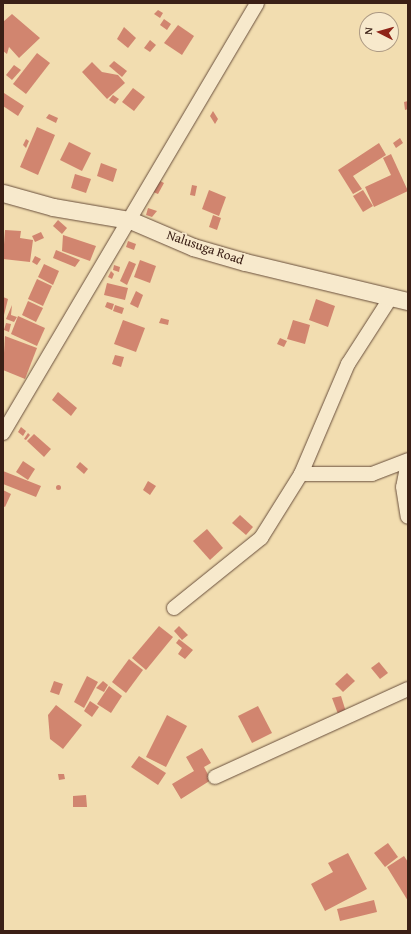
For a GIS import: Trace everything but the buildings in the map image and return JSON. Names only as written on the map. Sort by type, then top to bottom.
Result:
[{"type":"street","points":[[3,433],[257,3]]},
{"type":"street","name":"Nalusuga Road","points":[[3,193],[53,207],[130,220],[193,247],[245,262],[408,301]]},
{"type":"street","points":[[174,608],[261,538],[301,474],[348,364],[391,297]]},
{"type":"street","points":[[301,474],[372,474],[408,461]]},
{"type":"street","points":[[408,461],[403,487],[408,517]]},
{"type":"street","points":[[215,777],[408,689]]}]
